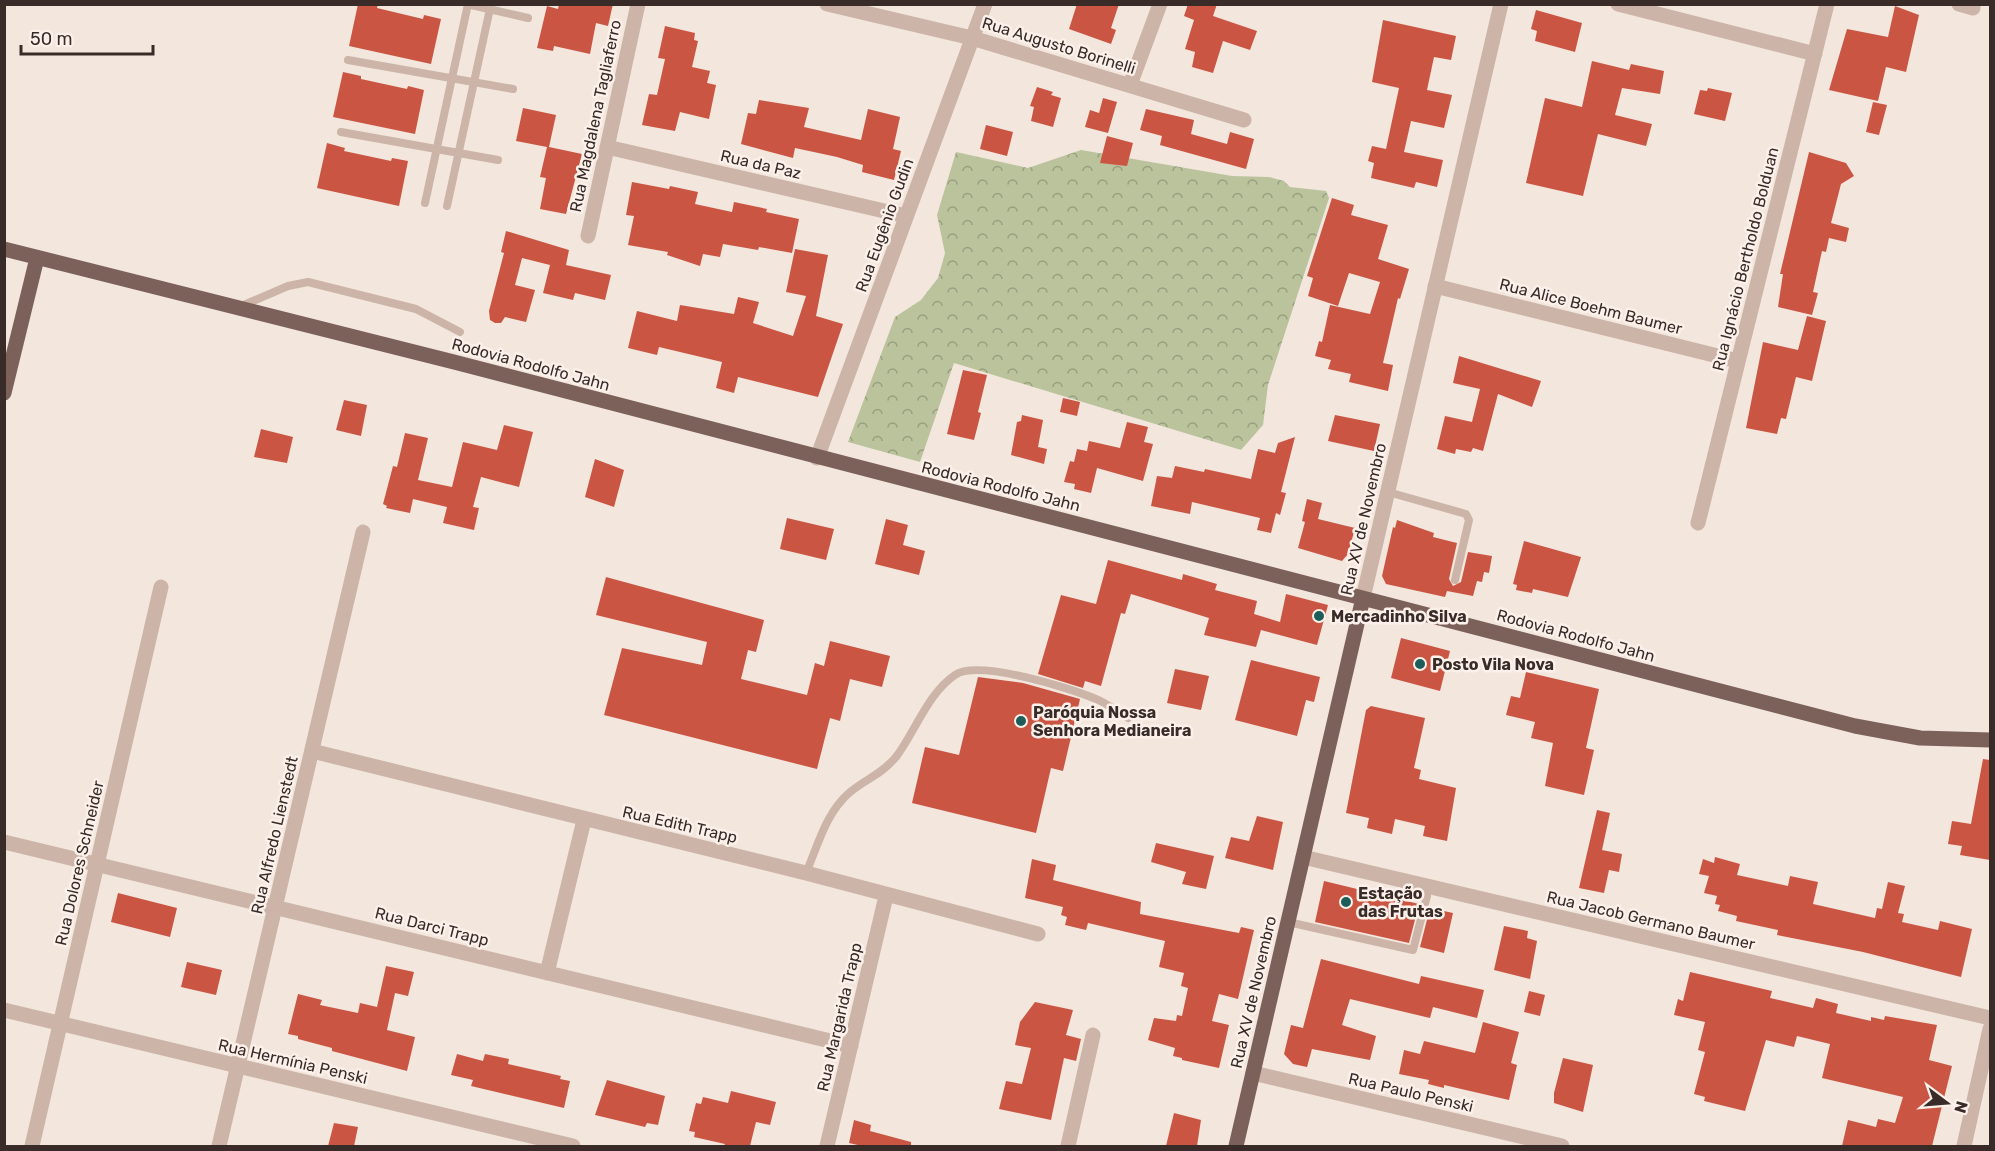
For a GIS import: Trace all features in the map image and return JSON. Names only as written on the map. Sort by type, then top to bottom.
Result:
[{"type":"main road","name":"Rodovia Rodolfo Jahn","points":[[4,249],[454,362],[816,458],[1855,726],[1920,738],[1990,740]]},
{"type":"main road","points":[[4,393],[37,258]]},
{"type":"main road","name":"Rua XV de Novembro","points":[[1236,1146],[1363,598]]},
{"type":"street","name":"Rua Magdalena Tagliaferro","points":[[588,236],[638,4]]},
{"type":"street","name":"Rua Augusto Borinelli","points":[[827,4],[972,38],[1244,120]]},
{"type":"street","name":"Rua Eugênio Gudin","points":[[816,458],[985,4]]},
{"type":"street","points":[[1130,85],[1160,4]]},
{"type":"street","name":"Rua XV de Novembro","points":[[1363,598],[1501,4]]},
{"type":"street","points":[[1617,4],[1815,54]]},
{"type":"street","name":"Rua Ignácio Bertholdo Bolduan","points":[[1698,523],[1827,4]]},
{"type":"street","name":"Rua da Paz","points":[[607,147],[906,216]]},
{"type":"street","name":"Rua Alice Boehm Baumer","points":[[1436,286],[1738,361]]},
{"type":"street","name":"Rua Alfredo Lienstedt","points":[[219,1146],[363,532]]},
{"type":"street","name":"Rua Dolores Schneider","points":[[32,1146],[161,587]]},
{"type":"street","name":"Rua Edith Trapp","points":[[312,751],[806,873],[886,896],[1038,934]]},
{"type":"street","points":[[547,973],[584,820]]},
{"type":"street","name":"Rua Darci Trapp","points":[[4,842],[851,1046]]},
{"type":"street","name":"Rua Jacob Germano Baumer","points":[[1303,857],[1990,1018]]},
{"type":"street","name":"Rua Margarida Trapp","points":[[827,1146],[886,896]]},
{"type":"street","name":"Rua Hermínia Penski","points":[[4,1010],[573,1146]]},
{"type":"street","points":[[1964,1146],[1990,1029]]},
{"type":"street","points":[[1068,1146],[1094,1035]]},
{"type":"street","name":"Rua Paulo Penski","points":[[1253,1073],[1562,1146]]},
{"type":"lane","points":[[425,203],[468,5],[491,6],[528,18]]},
{"type":"lane","points":[[447,206],[491,6]]},
{"type":"lane","points":[[348,60],[513,89]]},
{"type":"lane","points":[[341,132],[498,160]]},
{"type":"lane","points":[[234,308],[288,286],[308,282],[416,309],[460,332]]},
{"type":"lane","points":[[1388,492],[1466,514],[1469,520],[1455,580]]},
{"type":"lane","points":[[806,873],[828,819],[838,803],[850,791],[877,776],[895,757],[928,705],[955,675],[974,668],[1035,681],[1099,700],[1128,718]]},
{"type":"lane","points":[[1288,922],[1413,950],[1428,896],[1427,886]]},
{"type":"green space","points":[[1081,150],[1232,176],[1269,177],[1284,181],[1290,187],[1326,191],[1329,198],[1268,385],[1263,425],[1241,450],[954,363],[920,462],[848,442],[895,317],[921,300],[938,278],[945,253],[937,215],[956,152],[1028,168]]},
{"type":"building","points":[[358,4],[378,4],[377,8],[423,19],[424,15],[441,19],[431,64],[349,46]]},
{"type":"building","points":[[559,4],[613,4],[608,26],[596,23],[590,54],[554,46],[553,51],[537,48],[547,6],[558,9]]},
{"type":"building","points":[[1077,4],[1119,4],[1111,28],[1116,30],[1111,44],[1069,29]]},
{"type":"building","points":[[1188,4],[1217,4],[1213,16],[1257,31],[1250,50],[1223,41],[1213,73],[1192,67],[1195,52],[1185,49],[1194,20],[1184,16]]},
{"type":"building","points":[[1895,6],[1919,15],[1906,72],[1886,67],[1878,101],[1829,90],[1847,29],[1888,37]]},
{"type":"building","points":[[1536,10],[1582,23],[1575,52],[1535,41],[1537,31],[1531,29]]},
{"type":"building","points":[[1383,20],[1456,36],[1451,60],[1434,57],[1427,90],[1452,95],[1444,128],[1411,121],[1404,152],[1443,160],[1437,187],[1416,182],[1414,188],[1371,178],[1374,163],[1368,161],[1372,146],[1386,149],[1399,88],[1372,82]]},
{"type":"building","points":[[665,26],[695,33],[694,40],[698,41],[692,67],[710,71],[707,83],[716,85],[709,119],[680,112],[675,131],[642,125],[649,94],[657,95],[665,59],[658,58]]},
{"type":"building","points":[[1592,61],[1629,70],[1631,64],[1664,71],[1660,94],[1622,88],[1615,115],[1652,124],[1646,146],[1598,134],[1583,196],[1526,183],[1545,98],[1582,107]]},
{"type":"building","points":[[343,72],[361,76],[361,79],[407,89],[408,86],[424,90],[415,134],[333,117]]},
{"type":"building","points":[[1037,87],[1053,92],[1051,95],[1061,98],[1053,127],[1031,121],[1034,107],[1030,106]]},
{"type":"building","points":[[1708,88],[1732,93],[1725,121],[1694,114],[1700,90],[1707,91]]},
{"type":"building","points":[[1103,98],[1117,102],[1108,133],[1085,127],[1090,110],[1099,113]]},
{"type":"building","points":[[759,100],[809,108],[804,127],[861,140],[868,109],[900,117],[893,149],[901,151],[894,180],[862,172],[863,165],[837,157],[795,148],[793,158],[741,144],[748,113],[756,114]]},
{"type":"building","points":[[1873,102],[1887,105],[1879,135],[1866,132]]},
{"type":"building","points":[[523,108],[556,115],[549,147],[582,154],[566,214],[540,209],[546,178],[540,177],[547,147],[516,141]]},
{"type":"building","points":[[1146,109],[1194,120],[1191,134],[1227,144],[1230,132],[1254,139],[1246,169],[1160,145],[1162,136],[1140,130]]},
{"type":"building","points":[[986,125],[1013,132],[1007,156],[980,149]]},
{"type":"building","points":[[1107,136],[1133,143],[1127,166],[1100,163]]},
{"type":"building","points":[[327,143],[345,148],[344,151],[391,161],[392,158],[408,161],[399,206],[317,188]]},
{"type":"building","points":[[1809,152],[1846,163],[1854,176],[1841,184],[1831,223],[1849,228],[1846,242],[1829,238],[1826,252],[1822,251],[1813,292],[1818,293],[1812,315],[1778,307],[1783,274],[1780,274]]},
{"type":"building","points":[[632,182],[698,192],[695,204],[732,212],[734,202],[799,219],[792,253],[723,244],[720,257],[703,254],[700,266],[667,255],[668,252],[628,245],[634,216],[626,215]]},
{"type":"building","points":[[1332,198],[1354,205],[1351,215],[1388,225],[1378,259],[1409,269],[1400,299],[1398,298],[1383,363],[1393,365],[1388,391],[1349,382],[1351,374],[1328,369],[1331,360],[1315,356],[1319,341],[1322,342],[1330,305],[1370,314],[1380,282],[1349,273],[1338,306],[1308,296],[1313,278],[1307,276]]},
{"type":"building","points":[[506,231],[569,250],[566,265],[611,275],[605,300],[575,293],[573,300],[543,293],[550,265],[522,258],[515,285],[535,290],[526,322],[505,317],[501,323],[490,320],[489,311],[504,253],[501,252]]},
{"type":"building","points":[[795,249],[828,255],[816,316],[843,324],[818,397],[738,377],[734,393],[716,388],[722,362],[659,347],[657,355],[628,348],[637,311],[677,321],[680,305],[734,314],[738,297],[759,302],[753,323],[793,336],[806,296],[786,292]]},
{"type":"building","points":[[1807,316],[1826,321],[1812,381],[1796,377],[1786,419],[1781,418],[1777,434],[1746,428],[1763,342],[1798,350]]},
{"type":"building","points":[[1459,356],[1541,381],[1532,407],[1498,394],[1483,451],[1473,448],[1471,452],[1456,449],[1455,454],[1437,449],[1445,416],[1472,422],[1480,389],[1453,383]]},
{"type":"building","points":[[963,370],[987,375],[974,440],[947,434]]},
{"type":"building","points":[[1063,398],[1080,402],[1077,416],[1060,412]]},
{"type":"building","points":[[344,400],[367,405],[361,436],[336,430]]},
{"type":"building","points":[[1022,415],[1043,420],[1038,447],[1047,449],[1044,464],[1011,455],[1017,422],[1021,421]]},
{"type":"building","points":[[1335,415],[1380,424],[1374,451],[1328,441]]},
{"type":"building","points":[[1127,422],[1148,427],[1144,442],[1153,444],[1143,481],[1097,468],[1091,493],[1074,489],[1075,484],[1064,482],[1070,461],[1074,462],[1077,449],[1087,451],[1089,441],[1120,448]]},
{"type":"building","points":[[504,425],[533,432],[519,487],[481,477],[473,507],[479,508],[474,530],[443,523],[447,507],[413,499],[410,513],[386,508],[387,506],[383,504],[393,466],[397,467],[405,433],[428,438],[418,480],[452,487],[463,442],[497,450]]},
{"type":"building","points":[[261,429],[293,437],[287,463],[254,457]]},
{"type":"building","points":[[1295,437],[1281,492],[1286,493],[1280,515],[1276,513],[1271,533],[1257,530],[1260,518],[1192,502],[1190,514],[1151,506],[1157,476],[1172,478],[1175,466],[1204,472],[1205,469],[1251,479],[1258,449],[1275,453],[1278,443]]},
{"type":"building","points":[[595,459],[624,470],[614,507],[585,497]]},
{"type":"building","points":[[1307,499],[1322,503],[1318,519],[1355,528],[1348,554],[1342,561],[1298,548],[1305,522],[1302,521]]},
{"type":"building","points":[[787,518],[834,529],[826,560],[780,549]]},
{"type":"building","points":[[886,519],[908,525],[903,545],[925,551],[919,575],[875,564]]},
{"type":"building","points":[[1397,520],[1434,533],[1433,537],[1457,543],[1449,579],[1453,586],[1461,582],[1468,552],[1492,556],[1489,573],[1484,572],[1482,582],[1477,581],[1473,596],[1447,591],[1445,597],[1386,584],[1382,576],[1393,527],[1395,528]]},
{"type":"building","points":[[1524,541],[1581,557],[1568,597],[1533,589],[1532,593],[1516,590],[1517,585],[1513,584]]},
{"type":"building","points":[[1108,560],[1182,580],[1183,574],[1217,584],[1215,590],[1257,601],[1254,614],[1280,622],[1286,594],[1328,605],[1317,645],[1261,630],[1256,647],[1204,635],[1209,618],[1131,594],[1125,614],[1121,613],[1101,686],[1085,681],[1083,688],[1038,674],[1061,595],[1096,604]]},
{"type":"building","points":[[606,577],[764,620],[756,652],[748,650],[741,679],[807,695],[815,663],[824,666],[830,641],[890,656],[882,687],[850,679],[840,721],[830,718],[817,769],[604,715],[622,648],[702,665],[707,642],[596,615]]},
{"type":"building","name":"Posto Vila Nova","points":[[1401,638],[1450,651],[1440,691],[1391,678]]},
{"type":"building","points":[[1251,660],[1320,677],[1314,702],[1306,700],[1297,736],[1235,720]]},
{"type":"building","points":[[1175,669],[1209,676],[1201,710],[1167,703]]},
{"type":"building","points":[[1526,672],[1599,689],[1586,748],[1594,750],[1584,795],[1545,786],[1553,743],[1531,738],[1535,722],[1506,715],[1511,696],[1520,698]]},
{"type":"building","points":[[978,677],[1023,683],[1080,699],[1063,771],[1051,768],[1036,833],[912,803],[925,747],[959,755]]},
{"type":"building","points":[[1371,706],[1425,718],[1414,768],[1421,770],[1419,779],[1456,788],[1447,841],[1423,836],[1425,826],[1395,819],[1392,834],[1367,828],[1369,818],[1346,813],[1366,710]]},
{"type":"building","points":[[1983,759],[1990,760],[1990,860],[1960,855],[1962,846],[1948,844],[1952,821],[1971,824]]},
{"type":"building","points":[[1597,810],[1610,813],[1602,850],[1622,854],[1619,872],[1609,870],[1604,893],[1579,888]]},
{"type":"building","points":[[1257,816],[1283,822],[1273,870],[1225,858],[1231,837],[1249,841]]},
{"type":"building","points":[[1156,843],[1214,856],[1206,889],[1182,884],[1186,872],[1151,862]]},
{"type":"building","points":[[1715,857],[1740,864],[1737,875],[1788,886],[1790,876],[1818,882],[1813,904],[1875,918],[1877,908],[1882,909],[1888,882],[1905,886],[1898,913],[1904,914],[1902,922],[1938,930],[1940,921],[1972,929],[1961,977],[1863,952],[1777,935],[1778,930],[1736,921],[1737,916],[1718,911],[1720,905],[1715,904],[1717,896],[1704,893],[1709,876],[1699,874],[1703,859],[1714,863]]},
{"type":"building","points":[[1032,859],[1056,865],[1053,880],[1141,902],[1140,914],[1239,933],[1241,927],[1254,930],[1238,999],[1219,994],[1212,1021],[1229,1025],[1219,1068],[1182,1060],[1182,1058],[1173,1056],[1175,1048],[1148,1040],[1154,1018],[1176,1021],[1177,1015],[1182,1016],[1188,988],[1181,986],[1184,973],[1159,967],[1165,941],[1088,923],[1086,930],[1065,925],[1067,917],[1061,915],[1063,907],[1025,898]]},
{"type":"building","points":[[1324,881],[1419,904],[1409,943],[1315,922]]},
{"type":"building","points":[[118,893],[177,908],[170,937],[111,922]]},
{"type":"building","points":[[1430,908],[1453,913],[1444,953],[1420,947]]},
{"type":"building","points":[[1504,926],[1528,931],[1527,938],[1537,941],[1530,979],[1494,970]]},
{"type":"building","points":[[1321,959],[1419,984],[1421,976],[1484,990],[1477,1018],[1433,1007],[1430,1018],[1350,999],[1342,1025],[1376,1036],[1370,1060],[1312,1049],[1307,1067],[1293,1064],[1284,1054],[1291,1025],[1303,1028]]},
{"type":"building","points":[[187,962],[222,970],[216,995],[181,987]]},
{"type":"building","points":[[386,966],[414,972],[408,996],[395,993],[387,1030],[415,1037],[407,1071],[332,1051],[332,1048],[288,1034],[298,994],[322,1000],[320,1005],[358,1013],[360,1003],[377,1007]]},
{"type":"building","points":[[1690,972],[1772,991],[1770,998],[1813,1008],[1816,998],[1838,1004],[1836,1013],[1871,1021],[1871,1017],[1884,1020],[1885,1016],[1937,1025],[1929,1060],[1952,1066],[1932,1146],[1842,1146],[1848,1120],[1876,1127],[1878,1119],[1895,1123],[1903,1097],[1822,1078],[1830,1044],[1797,1036],[1794,1047],[1766,1040],[1745,1111],[1704,1101],[1705,1097],[1694,1094],[1705,1052],[1698,1050],[1705,1022],[1674,1015],[1678,999],[1683,1001]]},
{"type":"building","points":[[1529,991],[1545,995],[1540,1016],[1524,1012]]},
{"type":"building","points":[[1035,1002],[1073,1010],[1066,1035],[1081,1039],[1076,1061],[1064,1058],[1051,1120],[999,1109],[1006,1081],[1022,1084],[1031,1048],[1015,1045],[1020,1022]]},
{"type":"building","points":[[1483,1022],[1519,1032],[1511,1063],[1517,1065],[1509,1100],[1444,1085],[1444,1088],[1428,1084],[1429,1080],[1399,1074],[1404,1050],[1420,1054],[1424,1041],[1475,1053]]},
{"type":"building","points":[[457,1054],[483,1061],[485,1054],[509,1059],[508,1064],[561,1076],[560,1079],[570,1081],[564,1108],[471,1086],[473,1080],[451,1075]]},
{"type":"building","points":[[1563,1058],[1593,1065],[1583,1112],[1554,1103],[1554,1093]]},
{"type":"building","points":[[607,1080],[665,1096],[658,1125],[647,1123],[645,1127],[595,1115]]},
{"type":"building","points":[[731,1091],[776,1102],[770,1125],[756,1122],[750,1146],[724,1146],[725,1144],[694,1137],[695,1132],[689,1131],[696,1103],[701,1104],[703,1097],[728,1103]]},
{"type":"building","points":[[1174,1113],[1201,1120],[1197,1146],[1166,1146]]},
{"type":"building","points":[[854,1120],[871,1125],[870,1131],[911,1142],[911,1146],[862,1146],[849,1143]]},
{"type":"building","points":[[334,1123],[358,1127],[354,1146],[328,1146]]},
{"type":"place","name":"Mercadinho Silva","points":[[1319,616]]},
{"type":"place","name":"Posto Vila Nova","points":[[1420,664]]},
{"type":"place","name":"Paróquia Nossa Senhora Medianeira","points":[[1021,721]]},
{"type":"place","name":"Estação das Frutas","points":[[1346,902]]}]
